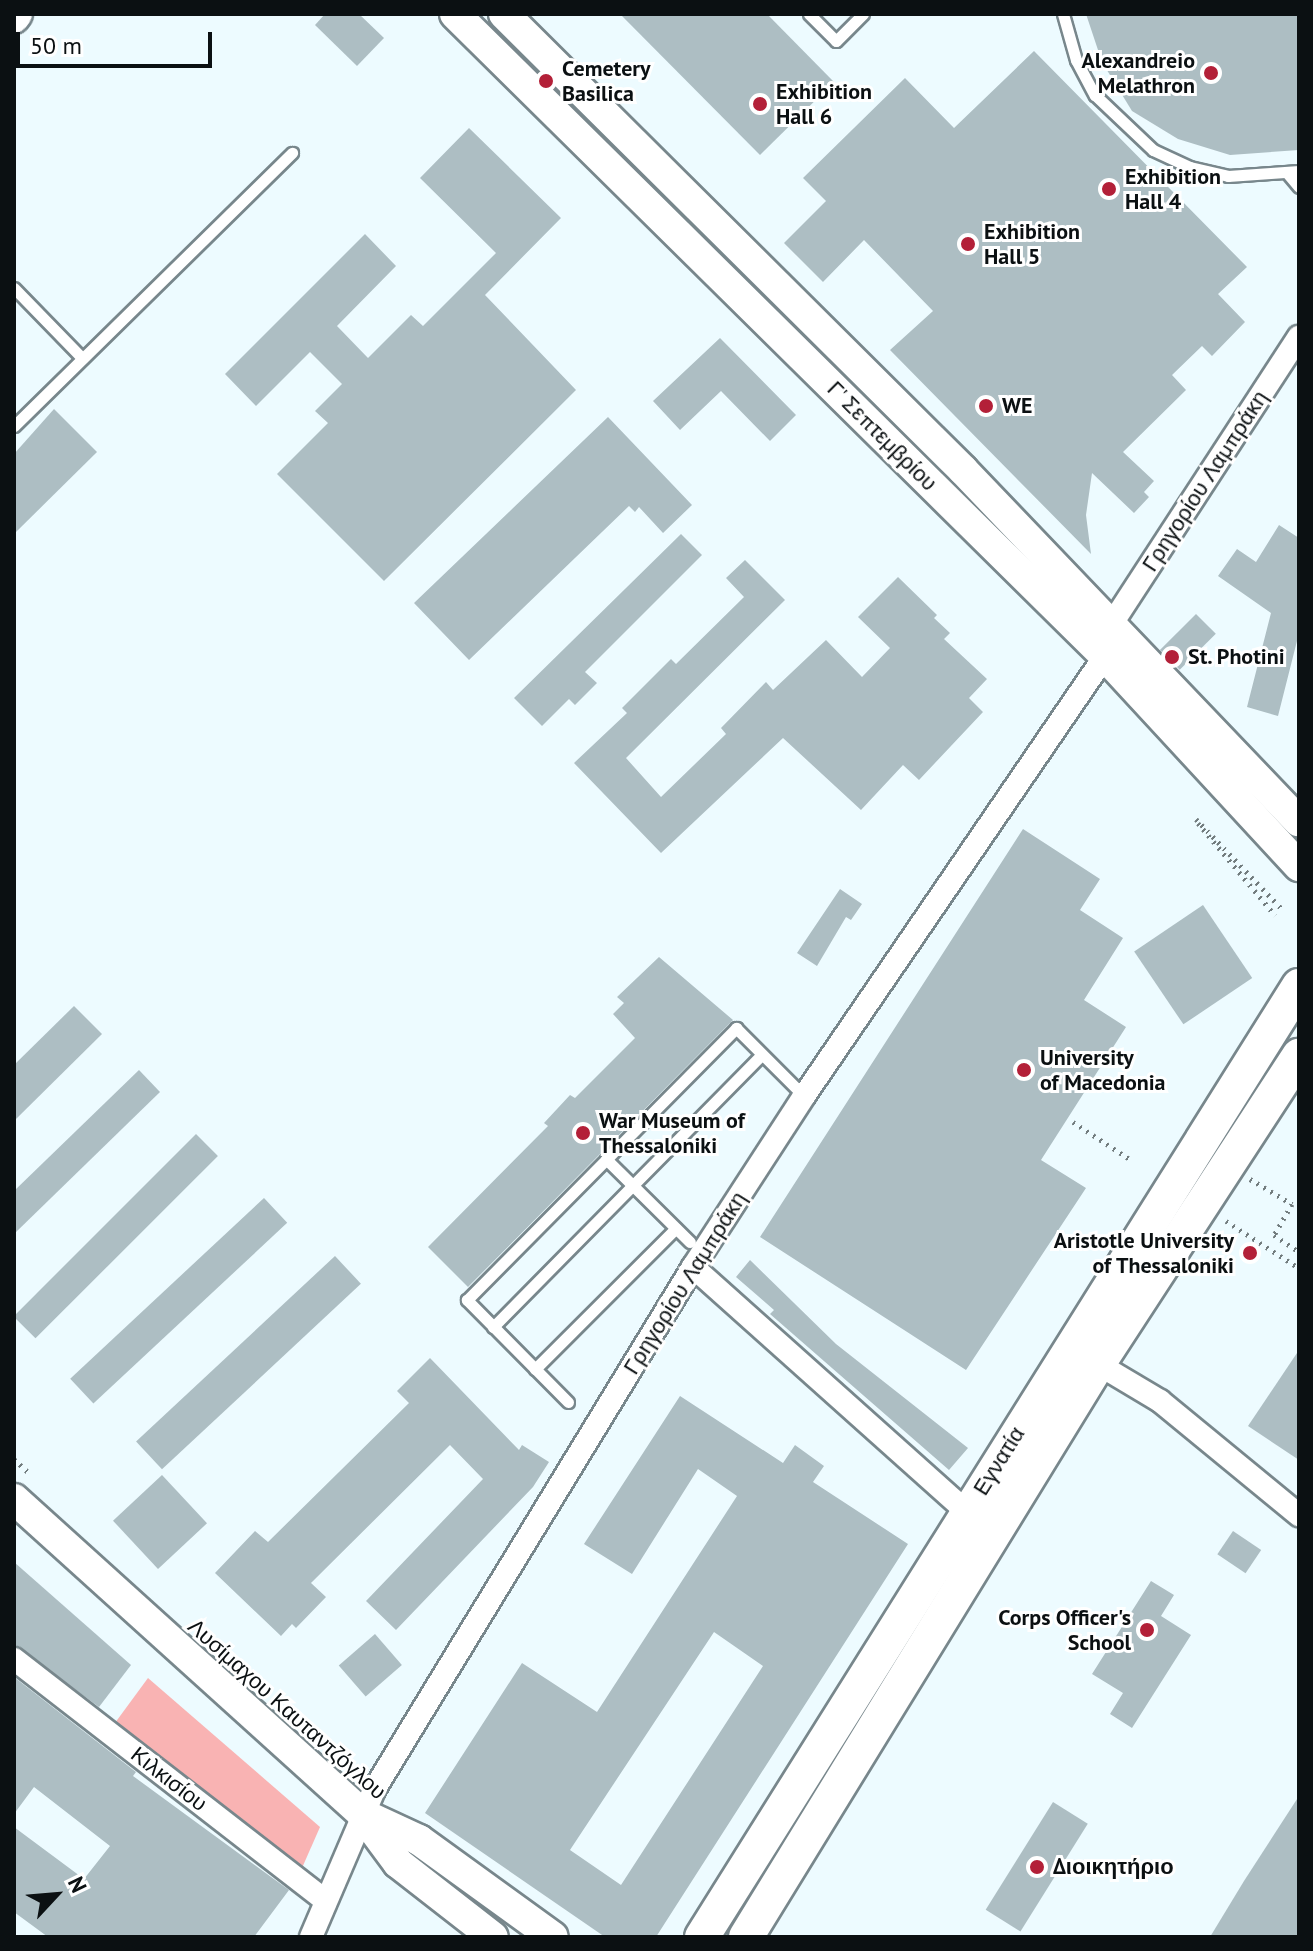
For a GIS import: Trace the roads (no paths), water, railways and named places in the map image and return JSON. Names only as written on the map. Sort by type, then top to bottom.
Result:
[{"type":"main road","name":"Γ' Σεπτεμβρίου","points":[[455,14],[1105,656],[1299,866]]},
{"type":"main road","name":"Γ' Σεπτεμβρίου","points":[[504,14],[785,294],[1299,821]]},
{"type":"main road","name":"Εγνατία","points":[[702,1937],[1299,986]]},
{"type":"main road","name":"Εγνατία","points":[[746,1937],[1098,1364],[1299,1056]]},
{"type":"main road","name":"Λυσίμαχου Καυταντζόγλου","points":[[26,1490],[361,1813],[398,1863],[493,1937]]},
{"type":"main road","name":"Λυσίμαχου Καυταντζόγλου","points":[[361,1813],[419,1840],[553,1937]]},
{"type":"street","name":"Γρηγορίου Λαμπράκη","points":[[1111,625],[1299,337]]},
{"type":"street","name":"Γρηγορίου Λαμπράκη","points":[[311,1937],[361,1813],[693,1267],[804,1096],[1105,656]]},
{"type":"street","points":[[693,1267],[967,1512]]},
{"type":"street","points":[[1098,1364],[1160,1401],[1299,1515]]},
{"type":"street","name":"Κιλκισίου","points":[[14,1659],[325,1900]]},
{"type":"lane","points":[[809,14],[836,41],[863,14]]},
{"type":"lane","points":[[1063,14],[1085,78],[1137,138],[1171,159],[1209,172],[1248,177],[1294,172],[1299,187]]},
{"type":"lane","points":[[14,426],[292,153]]},
{"type":"lane","points":[[14,288],[82,358]]},
{"type":"lane","points":[[568,1402],[467,1300],[736,1028],[804,1096]]},
{"type":"lane","points":[[493,1327],[762,1054]]},
{"type":"lane","points":[[606,1159],[690,1242]]},
{"type":"lane","points":[[535,1369],[676,1228]]},
{"type":"place","name":"Alexandreio Melathron","points":[[1211,73]]},
{"type":"place","name":"Cemetery Basilica","points":[[546,81]]},
{"type":"place","name":"Exhibition Hall 6","points":[[760,104]]},
{"type":"place","name":"Exhibition Hall 4","points":[[1109,189]]},
{"type":"place","name":"Exhibition Hall 5","points":[[968,244]]},
{"type":"place","name":"WE","points":[[986,406]]},
{"type":"place","name":"St. Photini","points":[[1172,657]]},
{"type":"place","name":"University of Macedonia","points":[[1024,1070]]},
{"type":"place","name":"War Museum of Thessaloniki","points":[[583,1133]]},
{"type":"place","name":"Aristotle University of Thessaloniki","points":[[1250,1253]]},
{"type":"place","name":"Corps Officer's School","points":[[1147,1630]]},
{"type":"place","name":"Διοικητήριο","points":[[1037,1867]]}]
